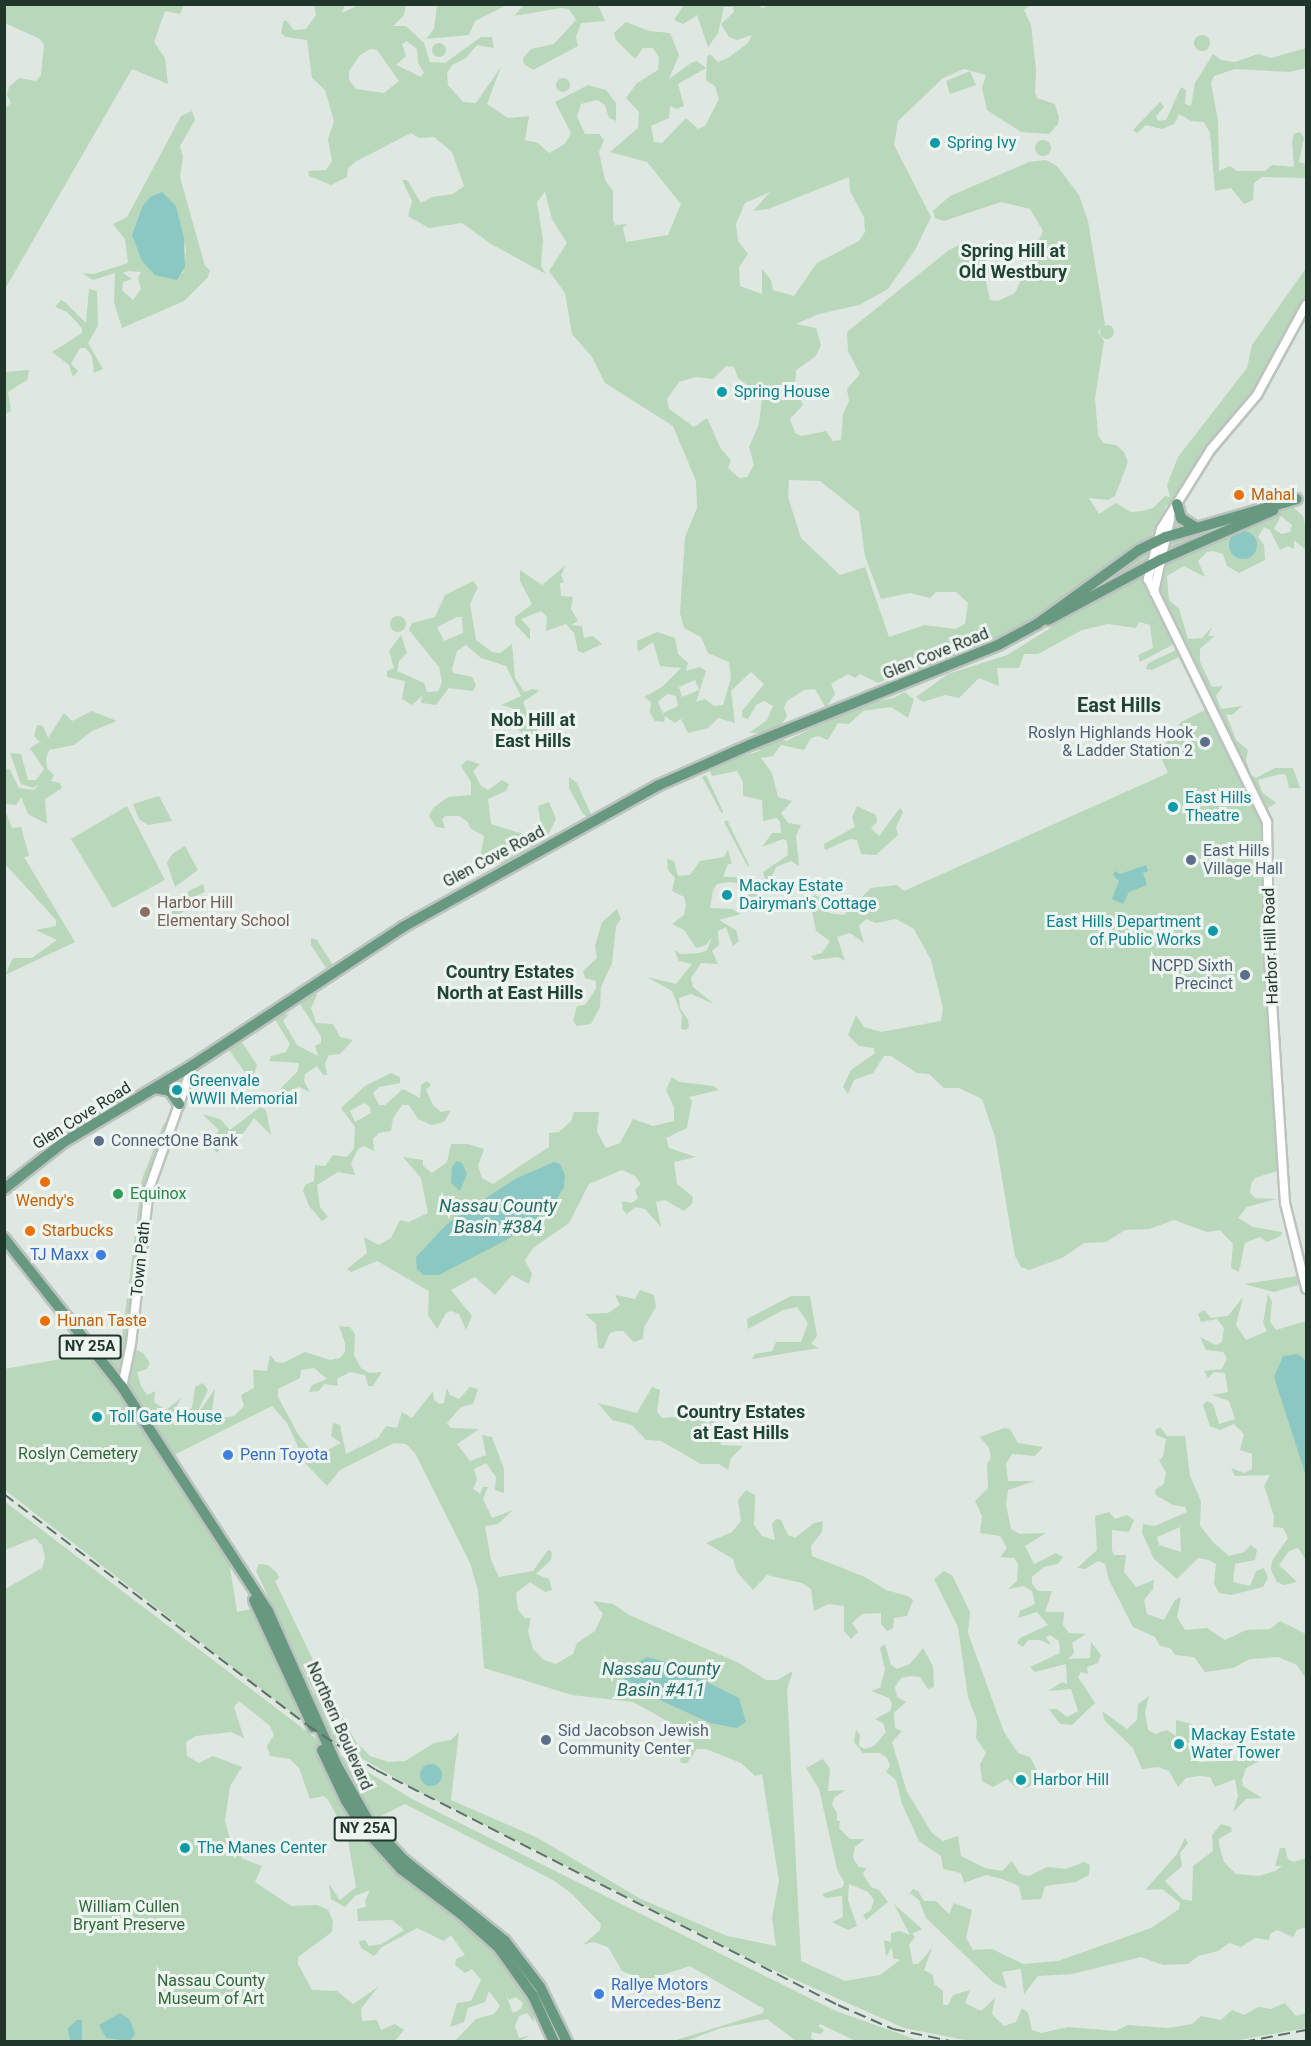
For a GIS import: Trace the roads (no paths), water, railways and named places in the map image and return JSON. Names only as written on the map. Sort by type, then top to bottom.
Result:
[{"type":"main road","name":"Glen Cove Road","points":[[1037,624],[1139,549],[1196,527],[1302,496]]},
{"type":"main road","name":"Glen Cove Road","points":[[4,1189],[48,1152],[193,1065],[444,902],[657,786],[752,744],[980,654],[1037,624],[1067,612],[1155,563],[1302,496]]},
{"type":"main road","points":[[1174,508],[1181,518],[1196,527]]},
{"type":"main road","points":[[154,1088],[171,1091],[179,1104]]},
{"type":"main road","name":"Northern Boulevard","points":[[4,1238],[122,1387],[277,1629],[336,1764],[369,1822],[404,1860],[500,1936],[526,1966],[544,2005],[567,2042]]},
{"type":"main road","name":"Northern Boulevard","points":[[544,2005],[554,2042]]},
{"type":"street","points":[[1139,549],[1165,522],[1211,449],[1257,395],[1306,305]]},
{"type":"street","points":[[1161,539],[1174,508]]},
{"type":"street","points":[[1161,539],[1165,522]]},
{"type":"street","name":"Harbor Hill Road","points":[[1161,539],[1152,589],[1268,829],[1269,956],[1285,1203],[1306,1288]]},
{"type":"street","points":[[1125,578],[1137,578],[1152,589]]},
{"type":"street","name":"Town Path","points":[[122,1387],[132,1344],[149,1189],[193,1065]]},
{"type":"water","points":[[162,192],[176,206],[184,238],[185,267],[177,280],[155,275],[142,261],[132,235],[142,207],[150,197]]},
{"type":"water","points":[[1243,531],[1253,535],[1257,545],[1253,555],[1243,559],[1233,555],[1229,545],[1233,535]]},
{"type":"water","points":[[1146,865],[1148,871],[1143,873],[1147,885],[1129,892],[1123,904],[1112,899],[1119,881],[1113,875],[1115,871],[1120,874]]},
{"type":"water","points":[[457,1161],[462,1163],[467,1174],[460,1191],[451,1183],[452,1167]]},
{"type":"water","name":"Nassau County Basin #384","points":[[554,1162],[560,1164],[565,1175],[564,1187],[553,1205],[508,1239],[439,1275],[423,1275],[417,1269],[416,1257],[448,1223],[515,1179]]},
{"type":"water","points":[[1298,1354],[1306,1361],[1306,1476],[1274,1377],[1283,1356]]},
{"type":"water","name":"Nassau County Basin #411","points":[[647,1657],[669,1663],[739,1698],[746,1722],[737,1728],[710,1723],[625,1682],[624,1672]]},
{"type":"water","points":[[431,1764],[439,1767],[442,1775],[439,1783],[431,1786],[423,1783],[420,1775],[423,1767]]},
{"type":"water","points":[[120,2013],[130,2020],[135,2034],[130,2041],[106,2038],[99,2025]]},
{"type":"water","points":[[77,2020],[82,2020],[82,2041],[70,2041],[68,2028]]},
{"type":"railway","points":[[4,1494],[307,1725],[376,1770],[838,2005],[893,2029],[955,2042]]},
{"type":"railway","points":[[1243,2042],[1306,2030]]},
{"type":"place","name":"Spring Ivy","points":[[935,143]]},
{"type":"place","name":"Spring House","points":[[722,392]]},
{"type":"place","name":"Mahal","points":[[1239,495]]},
{"type":"place","name":"Roslyn Highlands Hook & Ladder Station 2","points":[[1205,742]]},
{"type":"place","name":"East Hills Theatre","points":[[1173,807]]},
{"type":"place","name":"East Hills Village Hall","points":[[1191,860]]},
{"type":"place","name":"Mackay Estate Dairyman's Cottage","points":[[727,895]]},
{"type":"place","name":"Harbor Hill Elementary School","points":[[145,912]]},
{"type":"place","name":"East Hills Department of Public Works","points":[[1213,931]]},
{"type":"place","name":"NCPD Sixth Precinct","points":[[1245,975]]},
{"type":"place","name":"Greenvale WWII Memorial","points":[[177,1090]]},
{"type":"place","name":"ConnectOne Bank","points":[[99,1141]]},
{"type":"place","name":"Wendy's","points":[[45,1182]]},
{"type":"place","name":"Equinox","points":[[118,1194]]},
{"type":"place","name":"Starbucks","points":[[30,1231]]},
{"type":"place","name":"TJ Maxx","points":[[101,1255]]},
{"type":"place","name":"Hunan Taste","points":[[45,1321]]},
{"type":"place","name":"Toll Gate House","points":[[97,1417]]},
{"type":"place","name":"Penn Toyota","points":[[228,1455]]},
{"type":"place","name":"Sid Jacobson Jewish Community Center","points":[[546,1740]]},
{"type":"place","name":"Mackay Estate Water Tower","points":[[1179,1744]]},
{"type":"place","name":"Harbor Hill","points":[[1021,1780]]},
{"type":"place","name":"The Manes Center","points":[[185,1848]]},
{"type":"place","name":"Rallye Motors Mercedes-Benz","points":[[599,1994]]},
{"type":"district","name":"Spring Hill at Old Westbury","points":[[1013,262]]},
{"type":"district","name":"East Hills","points":[[1119,705]]},
{"type":"district","name":"Nob Hill at East Hills","points":[[533,731]]},
{"type":"district","name":"Country Estates North at East Hills","points":[[510,983]]},
{"type":"district","name":"Country Estates at East Hills","points":[[741,1423]]},
{"type":"park label","name":"Roslyn Cemetery","points":[[78,1454]]},
{"type":"park label","name":"William Cullen Bryant Preserve","points":[[129,1916]]},
{"type":"park label","name":"Nassau County Museum of Art","points":[[211,1990]]}]
